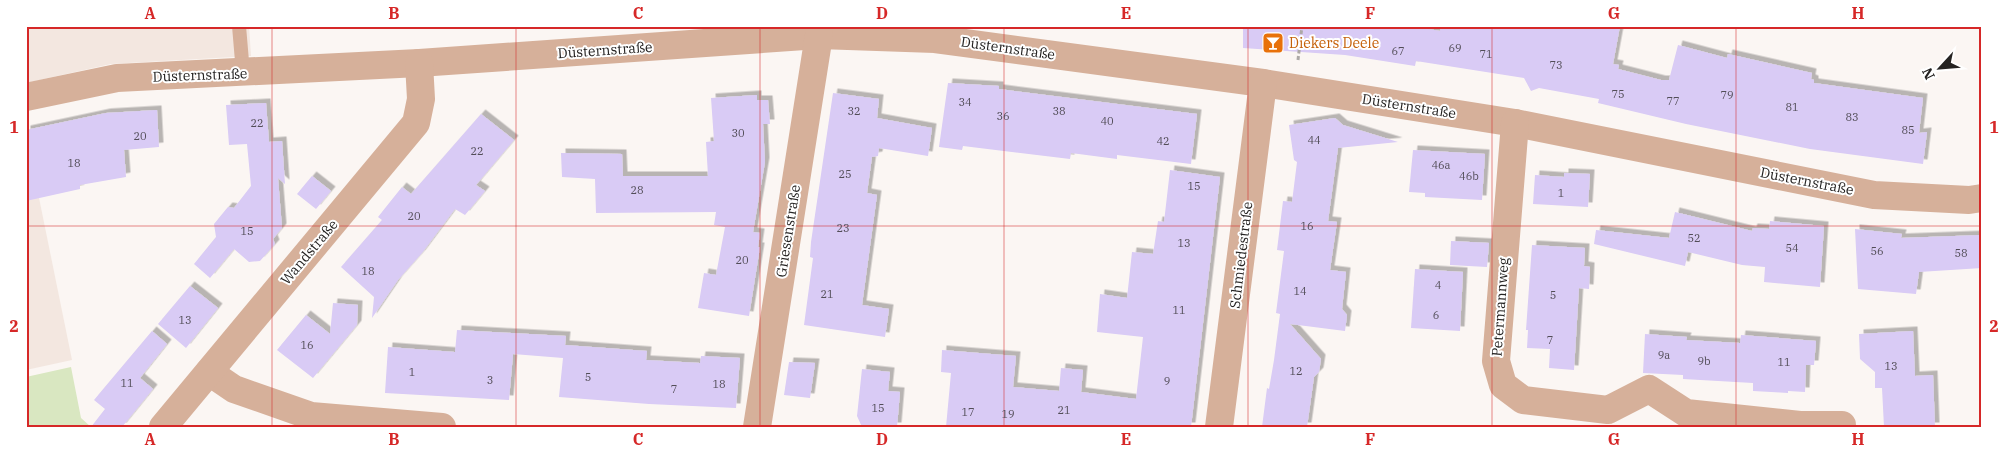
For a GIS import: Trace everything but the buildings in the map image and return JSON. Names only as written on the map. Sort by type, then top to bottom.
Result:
[{"type":"street","name":"Düsternstraße","points":[[26,97],[117,78],[419,63],[818,35],[934,32],[1515,123],[1874,195],[1968,200],[1982,198]]},
{"type":"street","name":"Griesenstraße","points":[[757,427],[818,35]]},
{"type":"street","name":"Wandstraße","points":[[163,427],[416,123],[421,99],[419,63]]},
{"type":"street","name":"Schmiedestraße","points":[[1219,427],[1262,82]]},
{"type":"street","name":"Petermannweg","points":[[1515,123],[1496,361],[1503,385],[1523,400],[1608,410],[1649,388],[1686,413],[1800,426],[1842,425],[1842,427]]},
{"type":"street","points":[[209,372],[234,389],[311,416],[442,427]]},
{"type":"lane","points":[[239,26],[243,73]]},
{"type":"path","points":[[1294,88],[1302,26]]},
{"type":"shaded area","points":[[26,26],[249,26],[251,56],[111,64],[26,83]]},
{"type":"shaded area","points":[[26,134],[72,360],[26,370]]},
{"type":"green space","points":[[71,367],[81,418],[91,427],[26,427],[26,377]]},
{"type":"place","name":"Diekers Deele","points":[[1273,43]]}]
